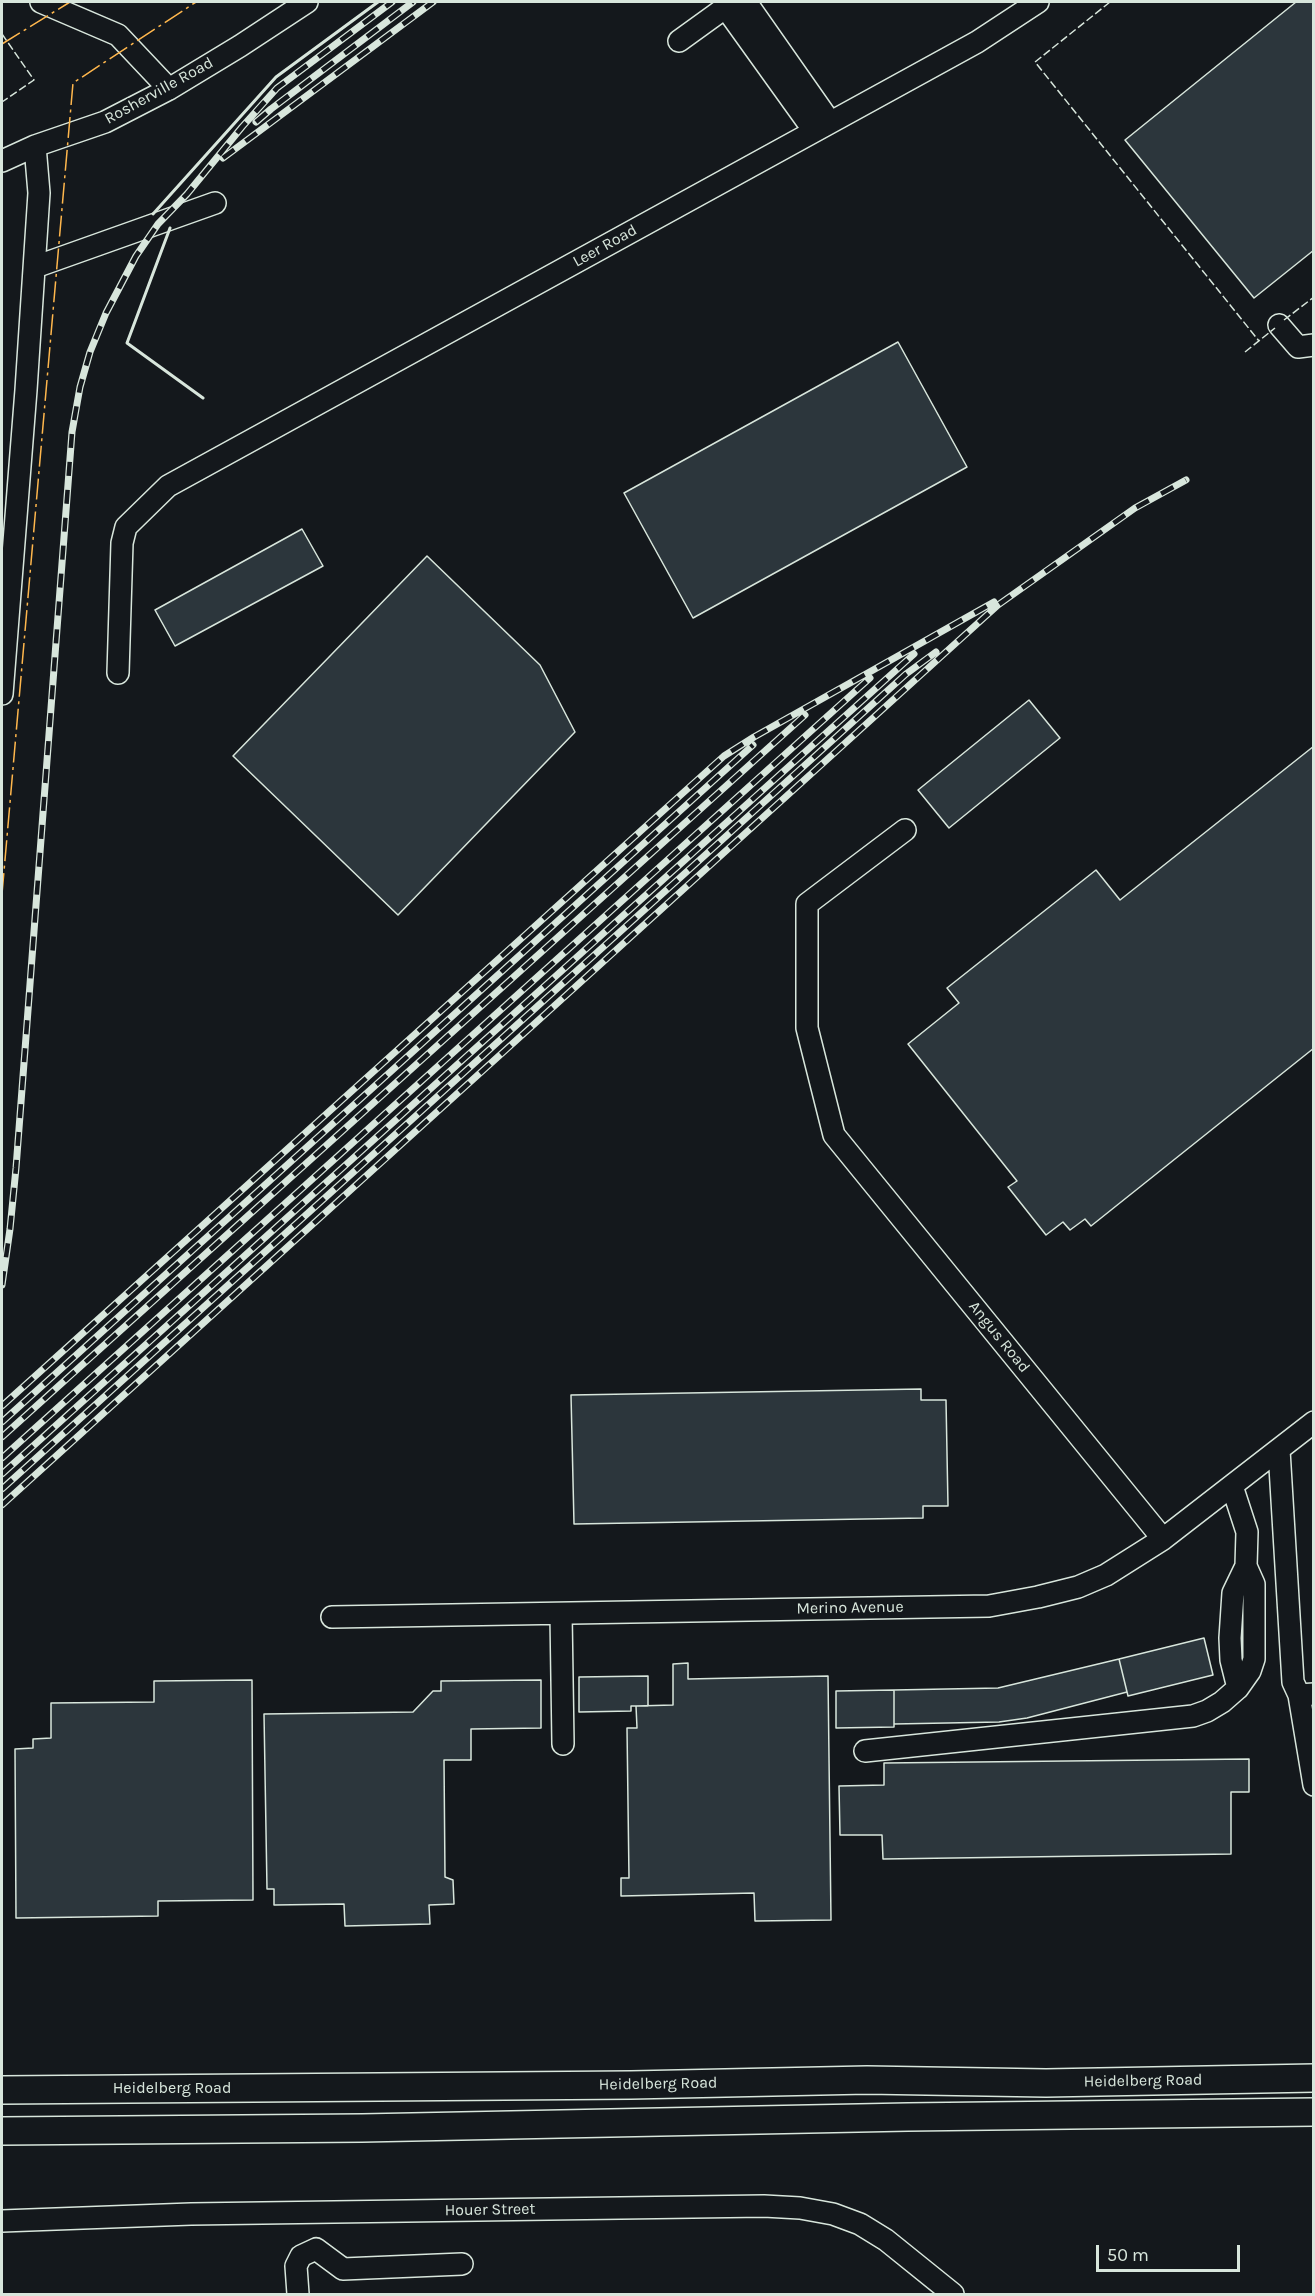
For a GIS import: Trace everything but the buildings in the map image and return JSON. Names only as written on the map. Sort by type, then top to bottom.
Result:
[{"type":"main road","name":"Heidelberg Road","points":[[2,2090],[608,2085],[867,2080],[1046,2083],[1314,2078]]},
{"type":"main road","name":"Heidelberg Road","points":[[2,2131],[1314,2112]]},
{"type":"street","points":[[41,2],[118,35],[169,89]]},
{"type":"street","name":"Rosherville Road","points":[[2,161],[35,146],[105,122],[169,89],[307,2]]},
{"type":"street","points":[[746,2],[822,127]]},
{"type":"street","name":"Leer Road","points":[[118,673],[122,543],[126,527],[168,486],[977,42],[1038,2]]},
{"type":"street","points":[[679,41],[729,4],[822,127]]},
{"type":"street","points":[[2,694],[35,267],[39,193],[35,146]]},
{"type":"street","points":[[35,267],[215,203]]},
{"type":"street","points":[[1279,325],[1298,347],[1314,345]]},
{"type":"street","name":"Angus Road","points":[[905,830],[807,904],[807,1028],[834,1135],[1163,1539]]},
{"type":"street","name":"Merino Avenue","points":[[332,1617],[989,1606],[1038,1597],[1078,1587],[1106,1575],[1163,1539],[1314,1422]]},
{"type":"street","points":[[1279,1450],[1293,1682],[1306,1694],[1314,1785]]},
{"type":"street","points":[[866,1751],[1193,1716],[1222,1702],[1238,1688],[1231,1660],[1233,1593],[1246,1566],[1247,1532],[1232,1486]]},
{"type":"street","points":[[561,1614],[563,1744]]},
{"type":"street","name":"Houer Street","points":[[2,2221],[191,2214],[764,2206],[800,2208],[833,2214],[860,2224],[886,2240],[953,2295]]},
{"type":"street","points":[[298,2295],[296,2266],[301,2256],[316,2249],[343,2269],[462,2264]]},
{"type":"railway","points":[[2,1285],[16,1168],[72,432],[80,387],[90,352],[106,313],[136,256],[158,224],[187,194],[277,88],[392,2]]},
{"type":"railway","points":[[256,122],[413,2]]},
{"type":"railway","points":[[223,158],[433,2]]},
{"type":"railway","points":[[2,1505],[998,605],[1135,508],[1186,480]]},
{"type":"railway","points":[[2,1406],[724,756],[994,602]]},
{"type":"railway","points":[[2,1489],[906,674],[936,652]]},
{"type":"railway","points":[[2,1474],[914,654]]},
{"type":"railway","points":[[2,1458],[870,678]]},
{"type":"railway","points":[[2,1437],[805,715]]},
{"type":"railway","points":[[2,1422],[753,745]]},
{"type":"fence","points":[[1110,2],[1035,62],[1259,341]]},
{"type":"fence","points":[[2,34],[34,80],[2,102]]},
{"type":"fence","points":[[1284,320],[1314,297]]},
{"type":"fence","points":[[1245,352],[1275,328]]},
{"type":"wall","points":[[153,214],[276,77],[378,2]]},
{"type":"wall","points":[[170,228],[127,343],[203,398]]},
{"type":"power","points":[[2,44],[70,2]]},
{"type":"power","points":[[2,894],[73,83],[196,2]]}]
